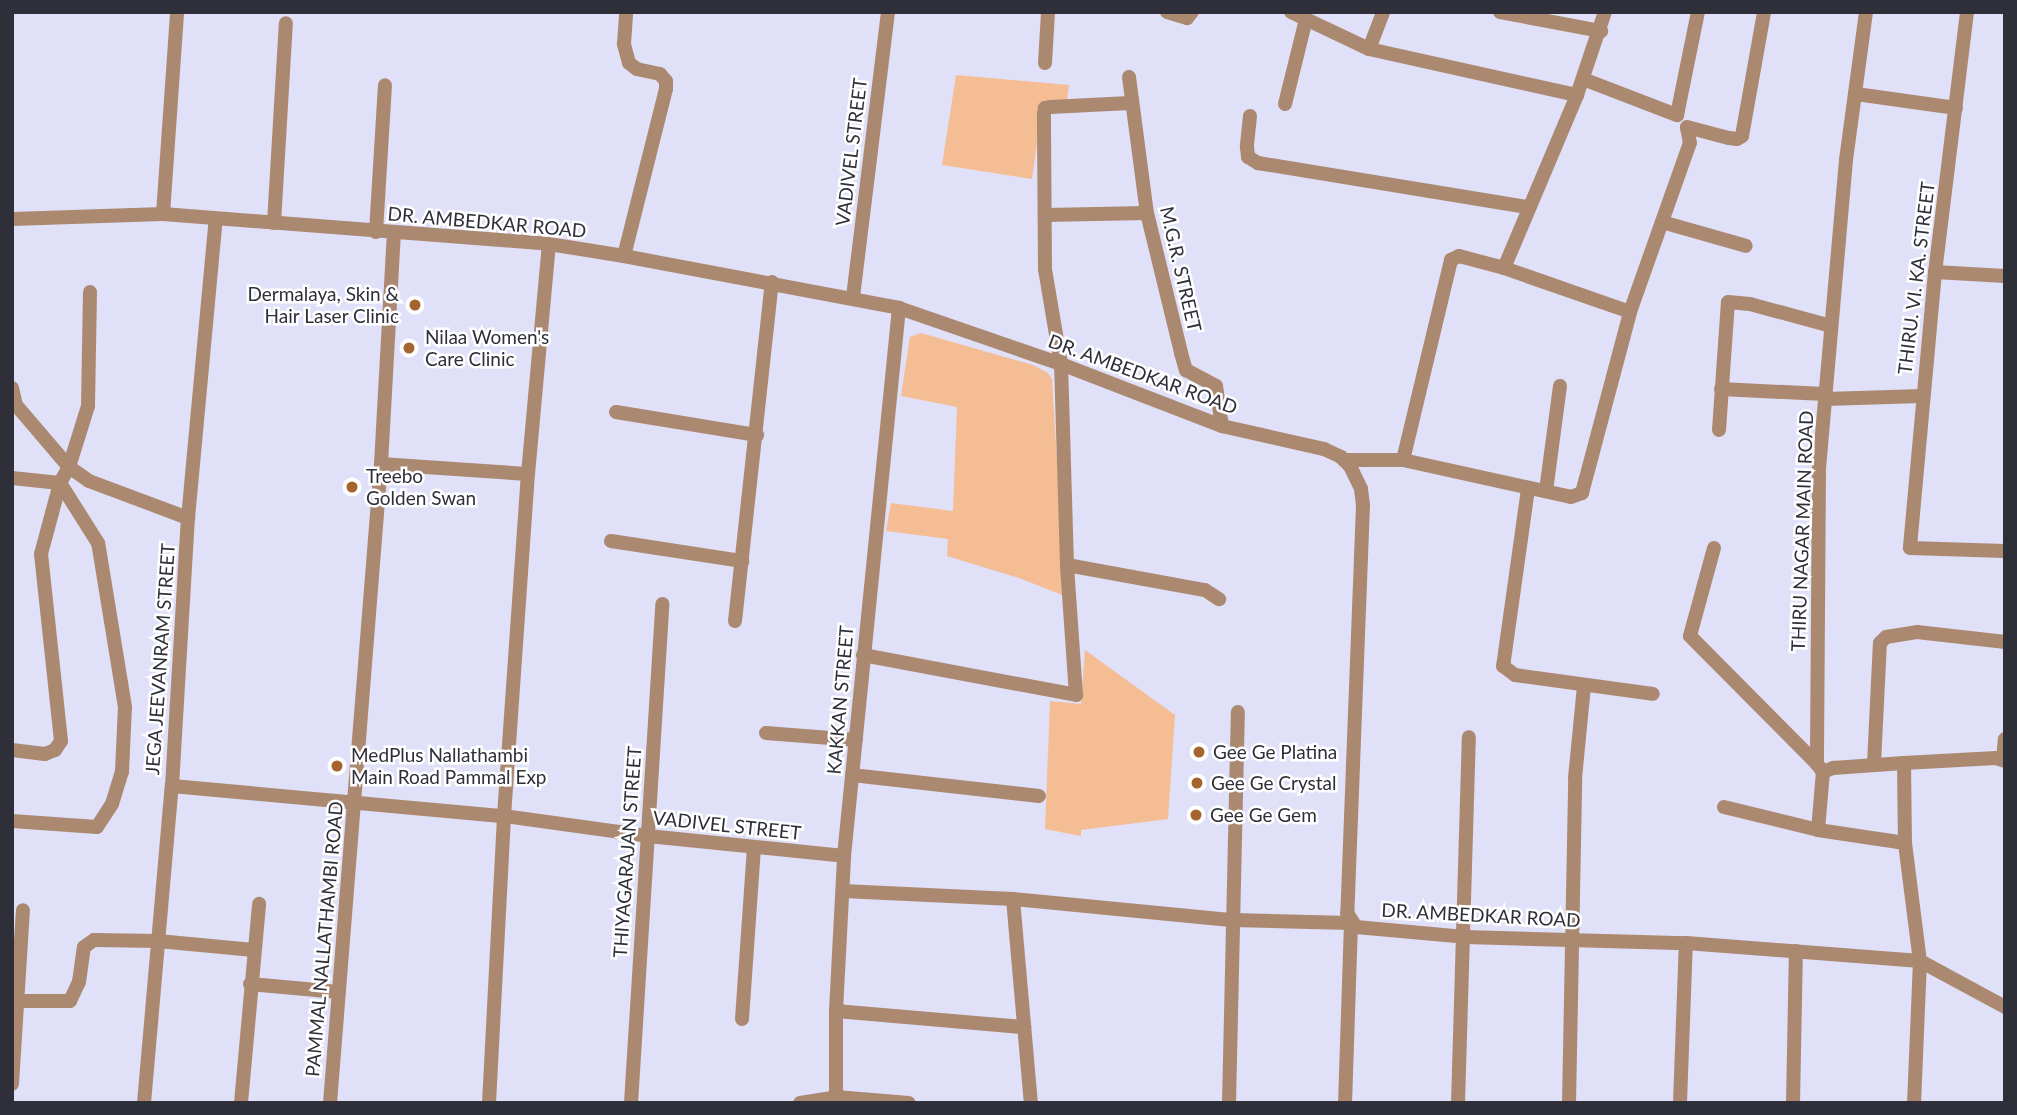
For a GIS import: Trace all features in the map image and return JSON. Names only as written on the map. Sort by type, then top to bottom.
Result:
[{"type":"street","points":[[163,214],[177,12]]},
{"type":"street","points":[[624,256],[666,89],[666,81],[660,74],[637,69],[629,64],[624,44],[626,12]]},
{"type":"street","name":"VADIVEL STREET","points":[[853,297],[888,12]]},
{"type":"street","points":[[1045,63],[1048,12]]},
{"type":"street","points":[[1167,12],[1187,18],[1192,12]]},
{"type":"street","points":[[1291,12],[1369,49],[1577,95]]},
{"type":"street","points":[[1369,49],[1383,12]]},
{"type":"street","points":[[1500,12],[1601,31]]},
{"type":"street","points":[[1504,268],[1527,207],[1577,95],[1601,31],[1605,12]]},
{"type":"street","points":[[1583,79],[1677,116],[1698,12]]},
{"type":"street","points":[[1344,460],[1403,460],[1571,497],[1582,493],[1630,312],[1690,143],[1687,127],[1737,139],[1742,136],[1764,12]]},
{"type":"street","name":"THIRU NAGAR MAIN ROAD","points":[[1818,830],[1819,468],[1846,160],[1866,12]]},
{"type":"street","name":"THIRU. VI. KA. STREET","points":[[1967,12],[1935,272],[1909,548],[2005,551]]},
{"type":"street","points":[[1285,104],[1306,19]]},
{"type":"street","points":[[274,223],[286,23]]},
{"type":"street","name":"M.G.R. STREET","points":[[1129,77],[1130,103],[1147,213],[1186,370],[1216,386],[1222,426]]},
{"type":"street","points":[[376,232],[385,85]]},
{"type":"street","points":[[1856,94],[1956,108]]},
{"type":"street","points":[[863,655],[1076,695],[1067,565],[1062,364],[1045,269],[1045,108],[1130,103]]},
{"type":"street","points":[[1250,116],[1248,157],[1258,163],[1527,207]]},
{"type":"street","points":[[1045,215],[1147,213]]},
{"type":"street","name":"DR. AMBEDKAR ROAD","points":[[12,219],[163,214],[549,244],[772,282],[899,308],[1062,364],[1222,426],[1324,449],[1344,460]]},
{"type":"street","name":"JEGA JEEVANRAM STREET","points":[[144,1103],[172,786],[188,518],[216,219]]},
{"type":"street","points":[[1662,222],[1746,246]]},
{"type":"street","name":"PAMMAL NALLATHAMBI ROAD","points":[[330,1103],[382,464],[394,234]]},
{"type":"street","points":[[489,1103],[528,474],[549,244]]},
{"type":"street","points":[[1403,460],[1451,260],[1459,256],[1504,268],[1630,312]]},
{"type":"street","points":[[1935,272],[2005,276]]},
{"type":"street","points":[[735,621],[772,282]]},
{"type":"street","points":[[12,750],[45,754],[55,750],[61,741],[41,555],[60,483],[89,406],[90,292]]},
{"type":"street","points":[[1719,430],[1728,302],[1750,304],[1831,326]]},
{"type":"street","name":"KAKKAN STREET","points":[[836,1097],[836,1012],[844,856],[899,308]]},
{"type":"street","points":[[1546,491],[1560,386]]},
{"type":"street","points":[[12,388],[16,405],[68,467],[89,481],[188,518]]},
{"type":"street","points":[[1721,389],[1825,397],[1922,396]]},
{"type":"street","points":[[616,412],[757,435]]},
{"type":"street","points":[[1344,460],[1357,477],[1363,505],[1347,914],[1351,923],[1345,1103]]},
{"type":"street","points":[[382,464],[528,474]]},
{"type":"street","points":[[12,478],[60,483]]},
{"type":"street","points":[[12,821],[97,827],[112,804],[122,772],[125,707],[98,543],[60,483]]},
{"type":"street","points":[[1528,489],[1503,666],[1515,675],[1653,694]]},
{"type":"street","points":[[611,541],[742,561]]},
{"type":"street","points":[[1714,548],[1690,636],[1820,768],[1996,758],[2004,761],[2005,739]]},
{"type":"street","points":[[1067,565],[1205,590],[1219,599]]},
{"type":"street","name":"THIYAGARAJAN STREET","points":[[631,1103],[662,604]]},
{"type":"street","points":[[1874,764],[1878,651],[1880,643],[1886,637],[1917,632],[2005,642]]},
{"type":"street","points":[[1569,1103],[1575,778],[1584,686]]},
{"type":"street","points":[[1229,1103],[1238,712]]},
{"type":"street","points":[[766,733],[856,740]]},
{"type":"street","points":[[1458,1103],[1469,737]]},
{"type":"street","points":[[1903,763],[1905,843],[1920,961],[1914,1103]]},
{"type":"street","points":[[852,775],[1039,796]]},
{"type":"street","name":"VADIVEL STREET","points":[[172,786],[505,816],[648,836],[844,856]]},
{"type":"street","points":[[1724,807],[1818,830],[1905,843]]},
{"type":"street","points":[[741,1019],[754,847]]},
{"type":"street","name":"DR. AMBEDKAR ROAD","points":[[843,891],[1013,899],[1233,920],[1351,923],[1356,928],[1465,937],[1686,943],[1920,961],[2005,1007]]},
{"type":"street","points":[[1013,899],[1031,1103]]},
{"type":"street","points":[[241,1103],[259,904]]},
{"type":"street","points":[[12,1084],[15,1001],[23,911]]},
{"type":"street","points":[[15,1001],[70,1001],[79,982],[83,947],[88,943],[158,941],[254,950]]},
{"type":"street","points":[[1680,1103],[1686,943]]},
{"type":"street","points":[[1793,1103],[1796,951]]},
{"type":"street","points":[[250,984],[339,992]]},
{"type":"street","points":[[836,1012],[1024,1027]]},
{"type":"street","points":[[800,1103],[836,1097],[909,1103]]},
{"type":"shaded area","points":[[956,75],[1069,85],[1067,100],[1043,101],[1032,179],[942,165]]},
{"type":"shaded area","points":[[921,333],[1033,365],[1048,373],[1052,379],[1065,596],[1019,578],[947,556],[948,539],[886,531],[891,503],[953,511],[957,407],[901,396],[910,337]]},
{"type":"shaded area","points":[[1085,650],[1175,715],[1168,819],[1081,830],[1081,836],[1045,829],[1050,701],[1081,704]]},
{"type":"place","name":"Dermalaya, Skin & Hair Laser Clinic","points":[[415,305]]},
{"type":"place","name":"Nilaa Women's Care Clinic","points":[[409,348]]},
{"type":"place","name":"Treebo Golden Swan","points":[[352,487]]},
{"type":"place","name":"Gee Ge Platina","points":[[1199,752]]},
{"type":"place","name":"MedPlus Nallathambi Main Road Pammal Exp","points":[[337,766]]},
{"type":"place","name":"Gee Ge Crystal","points":[[1197,783]]},
{"type":"place","name":"Gee Ge Gem","points":[[1196,815]]}]
